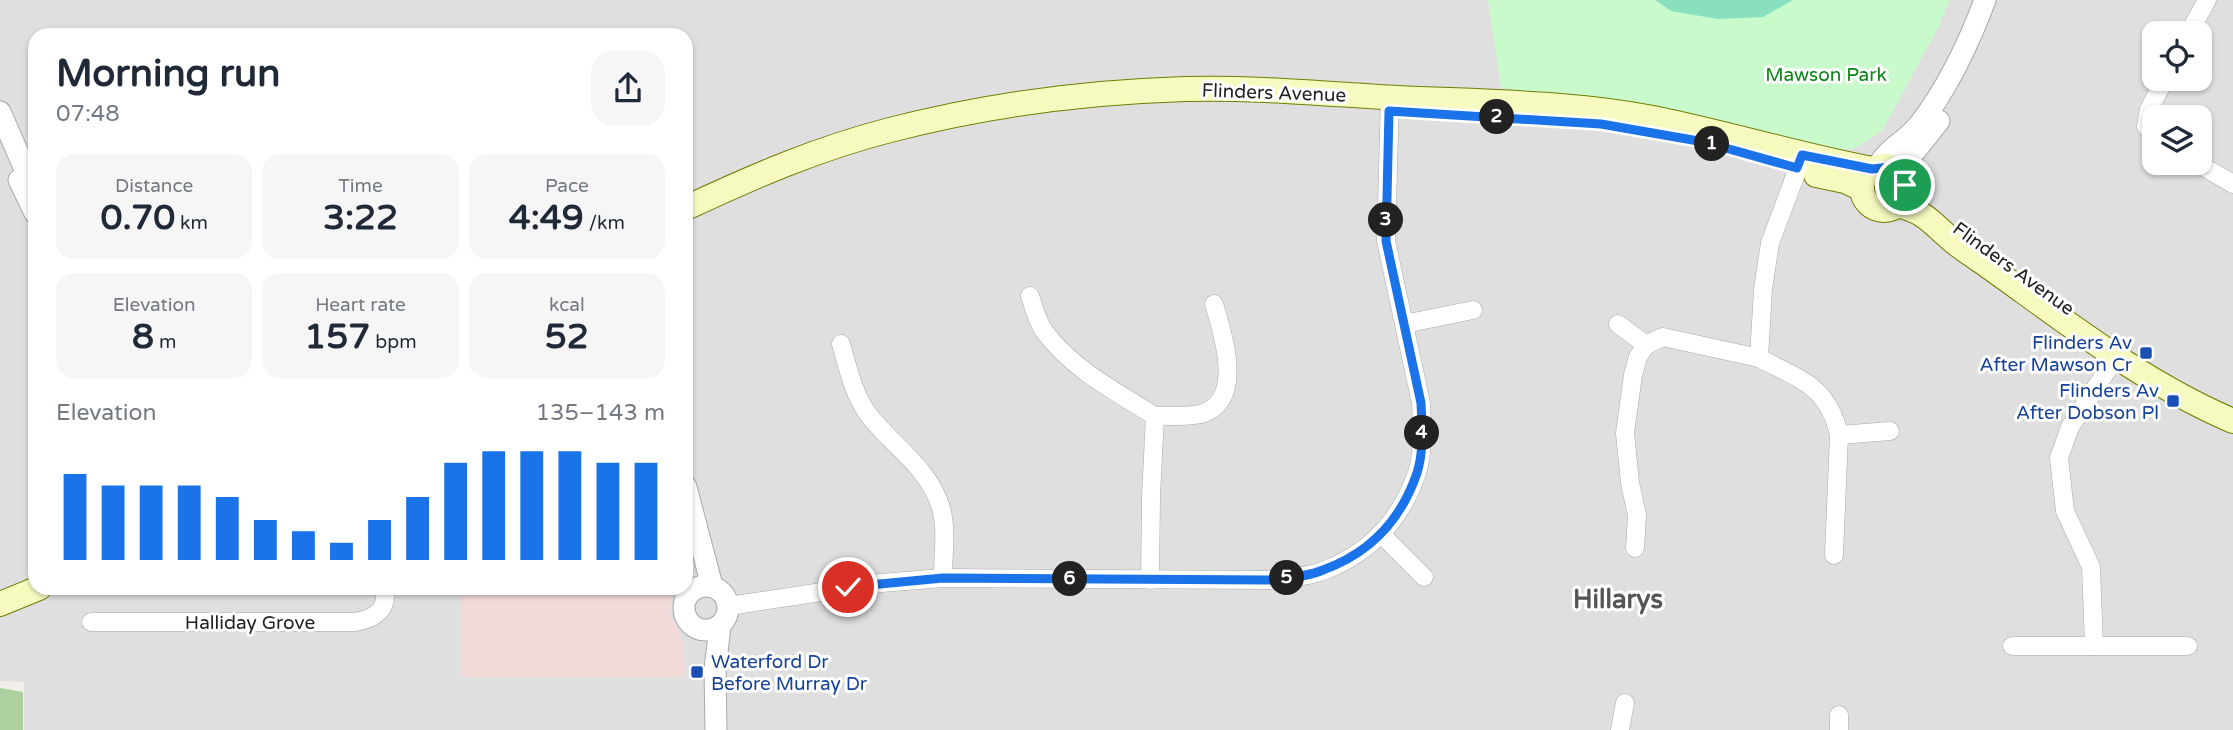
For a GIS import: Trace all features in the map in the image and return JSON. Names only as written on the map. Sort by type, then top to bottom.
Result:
[{"type":"main road","name":"Flinders Avenue","points":[[693,205],[779,166],[840,145],[891,130],[1019,104],[1188,89],[1262,90],[1390,104]]},
{"type":"main road","name":"Flinders Avenue","points":[[693,219],[758,189],[852,156],[927,135],[1012,119],[1135,104],[1205,102],[1587,108],[1651,118],[1800,161],[1886,182],[2019,270],[2119,352],[2197,405],[2233,421]]},
{"type":"main road","name":"Flinders Avenue","points":[[2119,352],[2233,406]]},
{"type":"main road","points":[[0,587],[28,576]]},
{"type":"main road","points":[[0,604],[28,592]]},
{"type":"street","points":[[1886,182],[1887,151],[1917,127],[1937,100],[1985,0]]},
{"type":"street","points":[[1886,182],[1904,165],[1939,121],[1975,55],[1998,0]]},
{"type":"street","points":[[2196,21],[2207,0]]},
{"type":"street","points":[[729,606],[881,583],[943,578],[1270,580],[1322,571],[1344,561],[1382,535],[1408,494],[1418,471],[1421,449],[1421,403],[1386,241],[1390,104]]},
{"type":"street","points":[[0,113],[28,176]]},
{"type":"street","points":[[0,135],[28,197]]},
{"type":"street","points":[[1759,358],[1763,289],[1770,243],[1800,161]]},
{"type":"street","points":[[2212,172],[2233,184]]},
{"type":"street","points":[[1030,296],[1042,329],[1075,364],[1155,416],[1201,414],[1219,403],[1225,392],[1227,351],[1214,304]]},
{"type":"street","points":[[1404,324],[1473,310]]},
{"type":"street","points":[[1618,324],[1646,345]]},
{"type":"street","points":[[1635,548],[1637,515],[1630,483],[1625,433],[1638,357],[1646,345],[1663,337],[1759,358],[1819,392],[1828,403],[1835,416],[1839,435],[1834,555]]},
{"type":"street","points":[[841,344],[851,380],[864,408],[918,467],[935,493],[942,511],[944,531],[943,578]]},
{"type":"street","points":[[2094,646],[2091,567],[2065,511],[2059,458],[2070,427],[2119,352]]},
{"type":"street","points":[[1150,580],[1155,416]]},
{"type":"street","points":[[1839,435],[1890,431]]},
{"type":"street","points":[[693,526],[704,587]]},
{"type":"street","points":[[1382,535],[1424,577]]},
{"type":"street","points":[[693,560],[704,587]]},
{"type":"street","points":[[704,587],[723,593],[729,606],[728,614],[710,628],[704,730]]},
{"type":"street","points":[[693,595],[704,587]]},
{"type":"street","name":"Halliday Grove","points":[[91,622],[355,622],[376,616],[383,607],[385,595]]},
{"type":"street","points":[[692,595],[685,600],[684,611],[689,623],[710,628]]},
{"type":"street","points":[[710,628],[715,669],[716,730]]},
{"type":"street","points":[[2012,646],[2188,646]]},
{"type":"street","points":[[1620,730],[1625,703]]},
{"type":"shaded area","points":[[0,0],[2233,0],[2233,730],[24,730],[24,682],[0,681]]},
{"type":"shaded area","points":[[671,595],[670,615],[680,634],[686,677],[461,677],[461,596]]},
{"type":"green space","name":"Mawson Park","points":[[1488,0],[1950,0],[1938,28],[1882,131],[1853,149],[1819,149],[1653,110],[1501,88]]},
{"type":"green space","points":[[1655,0],[1793,0],[1763,17],[1718,19],[1671,11]]},
{"type":"green space","points":[[0,688],[23,692],[23,730],[0,730]]},
{"type":"place","name":"Flinders Av After Mawson Cr","points":[[2146,353]]},
{"type":"place","name":"Flinders Av After Dobson Pl","points":[[2173,401]]},
{"type":"place","name":"Waterford Dr Before Murray Dr","points":[[697,672]]},
{"type":"district","name":"Hillarys","points":[[1618,599]]},
{"type":"route","points":[[848,587],[943,578],[1270,580],[1322,571],[1361,551],[1382,535],[1396,516],[1418,471],[1422,424],[1421,403],[1386,241],[1389,111],[1601,124],[1669,134],[1797,168],[1802,155],[1872,169],[1891,167],[1898,171],[1905,185]]}]
